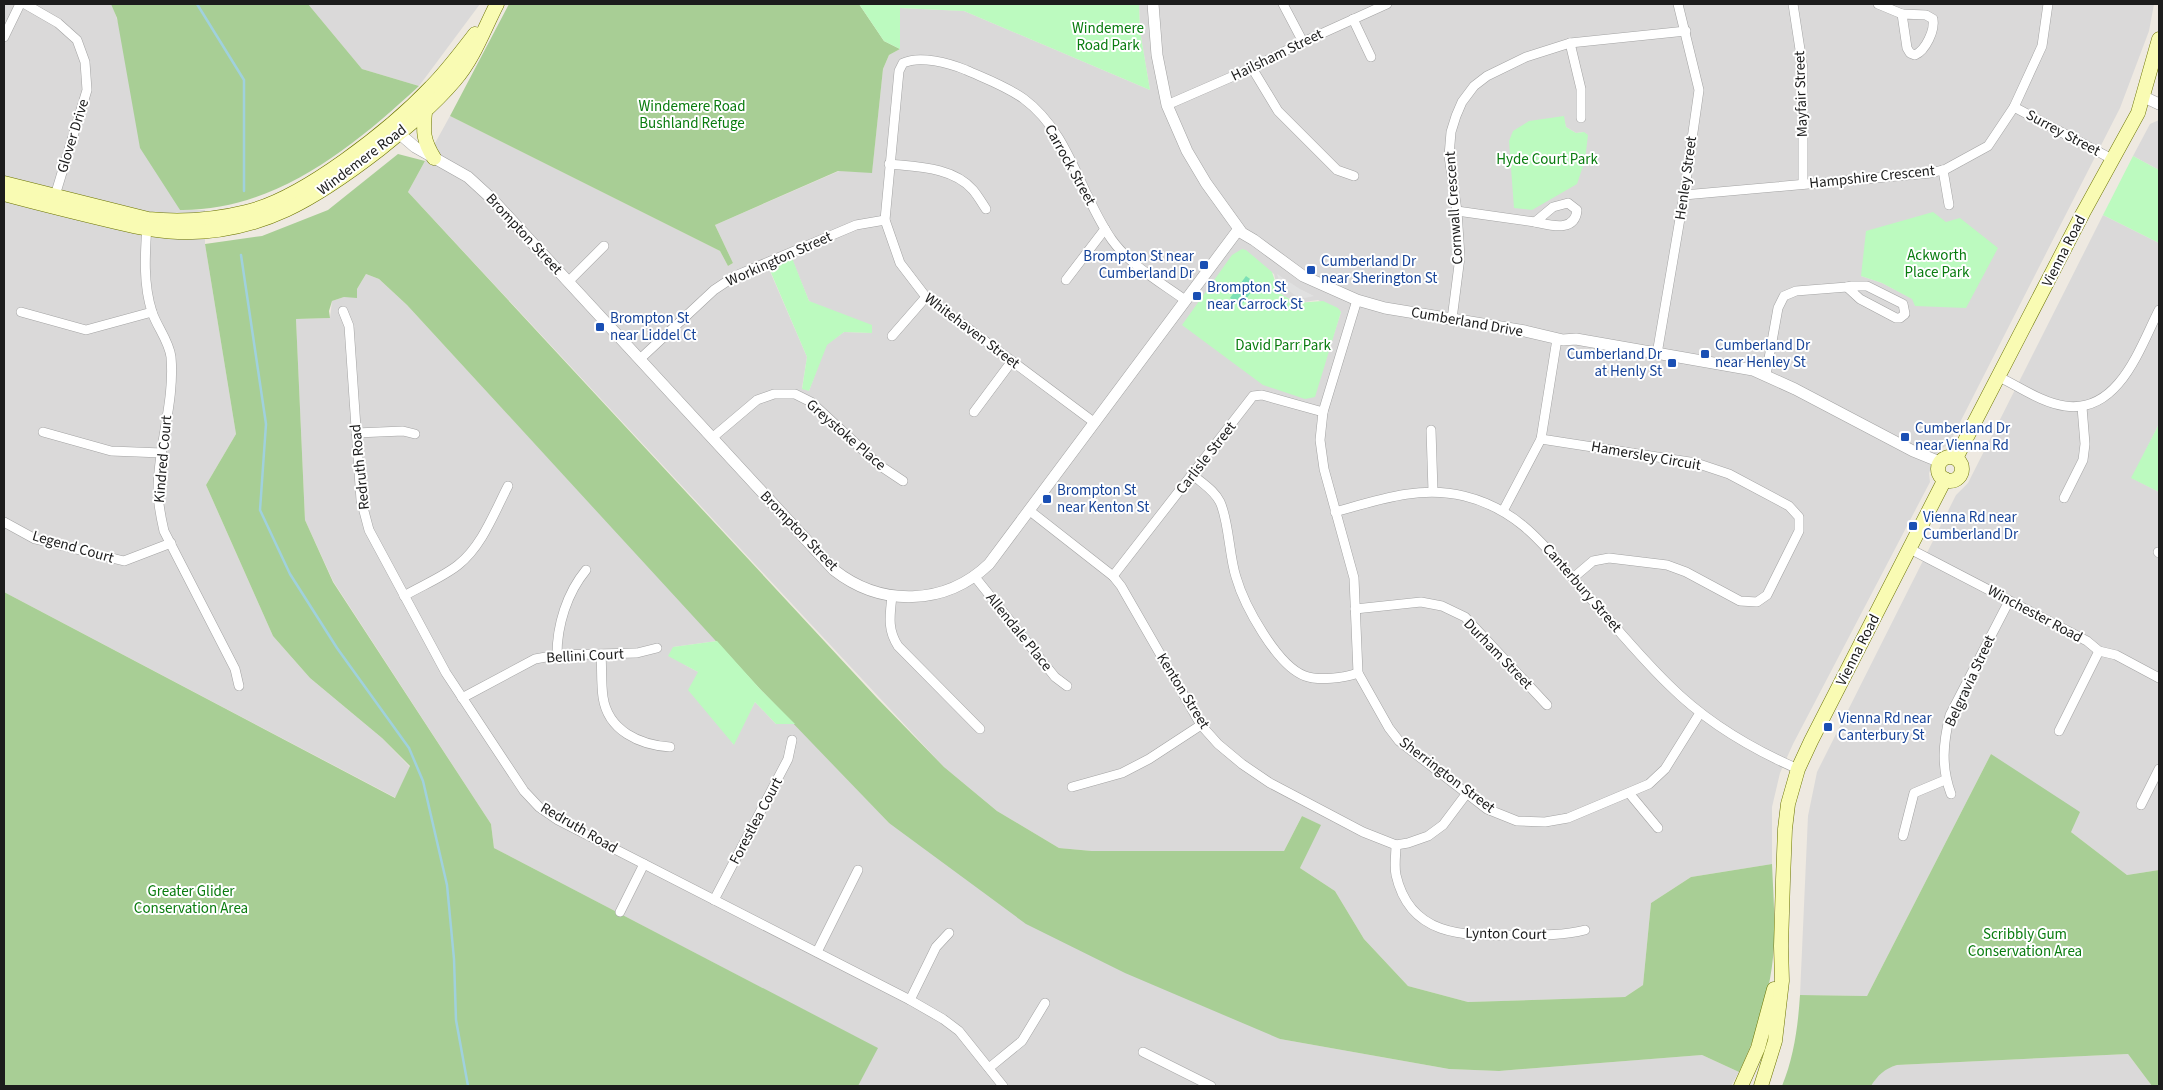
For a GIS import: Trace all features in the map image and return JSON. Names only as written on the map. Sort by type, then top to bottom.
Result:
[{"type":"main road","name":"Windemere Road","points":[[4,194],[54,202],[178,232],[209,231],[239,226],[282,213],[338,181],[395,129],[432,87],[495,8]]},
{"type":"main road","name":"Windemere Road","points":[[395,129],[424,112],[456,79],[486,31],[495,8]]},
{"type":"main road","name":"Vienna Road","points":[[1956,458],[2112,159],[2127,136],[2144,97],[2159,39]]},
{"type":"main road","points":[[424,112],[423,132],[425,142],[434,158]]},
{"type":"main road","name":"Windemere Road","points":[[4,183],[54,202]]},
{"type":"main road","points":[[1945,458],[1956,458],[1962,468],[1959,476],[1953,480],[1945,479],[1939,474],[1940,462],[1945,458]]},
{"type":"main road","name":"Vienna Road","points":[[1741,1086],[1751,1065],[1767,1020],[1774,990],[1780,946],[1785,829],[1791,790],[1798,769],[1945,479]]},
{"type":"main road","name":"Vienna Road","points":[[1761,1086],[1771,1056],[1778,1020],[1782,981],[1780,946]]},
{"type":"street","points":[[4,38],[20,4]]},
{"type":"street","name":"Glover Drive","points":[[25,4],[58,24],[76,40],[85,62],[87,90],[54,202]]},
{"type":"street","name":"Cumberland Drive","points":[[1153,4],[1158,63],[1167,105],[1187,151],[1238,230],[1303,276],[1357,300],[1385,308],[1544,335],[1557,339],[1576,340],[1735,366],[1766,375],[1913,451],[1940,462]]},
{"type":"street","points":[[1283,4],[1303,42]]},
{"type":"street","name":"Hailsham Street","points":[[1167,105],[1252,68],[1303,42],[1387,4]]},
{"type":"street","name":"Henley Street","points":[[1657,354],[1684,195],[1699,90],[1678,4]]},
{"type":"street","name":"Mayfair Street","points":[[1793,4],[1803,69],[1803,184]]},
{"type":"street","points":[[1878,4],[1902,14],[1926,15],[1933,19],[1934,26],[1924,49],[1915,55],[1910,53],[1907,48],[1902,14]]},
{"type":"street","name":"Hampshire Crescent","points":[[1684,195],[1931,173],[1942,170],[1988,146],[2014,107],[2042,46],[2048,4]]},
{"type":"street","points":[[1354,19],[1371,57]]},
{"type":"street","name":"Cornwall Crescent","points":[[1452,319],[1460,257],[1457,211],[1449,156],[1451,132],[1462,102],[1474,86],[1487,76],[1526,57],[1570,43],[1686,31]]},
{"type":"street","points":[[1570,43],[1581,89],[1581,118]]},
{"type":"street","name":"Carrock Street","points":[[903,63],[916,60],[952,64],[1006,87],[1025,100],[1042,115],[1056,136],[1113,242],[1133,262],[1185,300]]},
{"type":"street","name":"Whitehaven Street","points":[[903,63],[899,72],[885,220],[900,263],[926,297],[1095,423]]},
{"type":"street","points":[[1252,68],[1278,111],[1337,170],[1354,176]]},
{"type":"street","points":[[2144,97],[2159,104]]},
{"type":"street","name":"Surrey Street","points":[[2014,107],[2112,159]]},
{"type":"street","name":"Brompton Street","points":[[395,129],[415,147],[477,184],[569,281],[834,570],[859,586],[879,594],[892,596],[915,597],[936,594],[956,587],[975,577],[989,564],[1238,230]]},
{"type":"street","points":[[889,164],[935,169],[956,178],[972,189],[986,209]]},
{"type":"street","points":[[1942,170],[1949,205]]},
{"type":"street","points":[[1457,211],[1535,222]]},
{"type":"street","name":"Workington Street","points":[[640,359],[714,290],[735,276],[856,226],[885,220]]},
{"type":"street","name":"Kindred Court","points":[[147,224],[144,256],[148,296],[152,312],[170,356],[170,384],[158,489],[159,512],[164,531],[235,669],[239,686]]},
{"type":"street","points":[[1066,280],[1105,230]]},
{"type":"street","points":[[569,281],[604,246]]},
{"type":"street","points":[[1766,375],[1778,308],[1784,296],[1796,290],[1847,287],[1867,286],[1903,304],[1905,314],[1900,318],[1896,318],[1860,299],[1847,287]]},
{"type":"street","points":[[892,336],[926,297]]},
{"type":"street","name":"Sherrington Street","points":[[1357,300],[1323,412],[1320,440],[1324,469],[1354,578],[1354,631],[1358,673],[1389,728],[1399,741],[1487,809],[1516,821],[1545,822],[1568,818],[1649,784],[1665,769],[1700,713]]},
{"type":"street","points":[[1999,377],[2048,401],[2065,406],[2082,407],[2098,401],[2111,392],[2125,377],[2159,310]]},
{"type":"street","name":"Redruth Road","points":[[343,311],[349,326],[360,500],[369,530],[462,698],[514,776],[539,807],[558,820],[944,1019],[959,1032],[1003,1086]]},
{"type":"street","points":[[21,312],[86,330],[152,312]]},
{"type":"street","points":[[1503,511],[1541,439],[1557,339]]},
{"type":"street","points":[[974,412],[1012,361]]},
{"type":"street","name":"Greystoke Place","points":[[712,438],[757,400],[774,394],[795,394],[811,402],[878,465],[903,482]]},
{"type":"street","name":"Carlisle Street","points":[[1113,576],[1253,396],[1262,394],[1323,412]]},
{"type":"street","points":[[2064,498],[2083,460],[2085,444],[2082,407]]},
{"type":"street","points":[[1432,430],[1432,491]]},
{"type":"street","points":[[356,433],[404,431],[414,434]]},
{"type":"street","points":[[43,432],[111,450],[162,453]]},
{"type":"street","name":"Hamersley Circuit","points":[[1541,439],[1696,463],[1729,474],[1789,506],[1799,517],[1799,531],[1767,596],[1757,602],[1740,601],[1686,572],[1666,565],[1609,558],[1593,561],[1573,578]]},
{"type":"street","points":[[1193,475],[1213,491],[1220,504],[1236,577],[1256,624],[1291,668],[1304,676],[1316,678],[1358,673]]},
{"type":"street","points":[[404,596],[457,566],[470,554],[479,541],[508,486]]},
{"type":"street","name":"Canterbury Street","points":[[1335,512],[1401,494],[1432,491],[1464,496],[1503,511],[1529,529],[1656,672],[1700,713],[1740,738],[1798,769]]},
{"type":"street","name":"Kenton Street","points":[[1030,511],[1113,576],[1121,586],[1201,725],[1218,744],[1242,764],[1270,783],[1363,832],[1396,845]]},
{"type":"street","name":"Legend Court","points":[[4,522],[35,539],[124,561],[171,543]]},
{"type":"street","name":"Winchester Road","points":[[1910,549],[2087,641],[2099,651],[2116,655],[2159,678]]},
{"type":"street","points":[[557,655],[559,624],[576,582],[586,570]]},
{"type":"street","name":"Allendale Place","points":[[975,577],[1055,677],[1067,686]]},
{"type":"street","points":[[892,596],[889,625],[890,633],[898,646],[980,729]]},
{"type":"street","name":"Belgravia Street","points":[[1951,794],[1942,759],[1945,734],[1950,715],[2009,600]]},
{"type":"street","name":"Durham Street","points":[[1355,609],[1421,602],[1442,606],[1465,618],[1548,706]]},
{"type":"street","name":"Bellini Court","points":[[462,698],[535,659],[557,655],[636,653],[657,648]]},
{"type":"street","points":[[2059,731],[2099,651]]},
{"type":"street","points":[[601,654],[603,698],[609,716],[621,730],[637,741],[653,746],[670,748]]},
{"type":"street","points":[[1072,787],[1122,772],[1149,759],[1201,725]]},
{"type":"street","name":"Forestlea Court","points":[[714,900],[788,759],[792,740]]},
{"type":"street","points":[[2141,805],[2159,769]]},
{"type":"street","points":[[1903,836],[1914,793],[1946,780]]},
{"type":"street","points":[[1396,845],[1428,836],[1443,825],[1467,793]]},
{"type":"street","points":[[1629,793],[1658,828]]},
{"type":"street","name":"Lynton Court","points":[[1396,845],[1396,874],[1402,893],[1413,910],[1448,932],[1469,936],[1568,935],[1585,930]]},
{"type":"street","points":[[620,912],[644,864]]},
{"type":"street","points":[[816,952],[858,870]]},
{"type":"street","points":[[910,1000],[936,947],[949,933]]},
{"type":"street","points":[[989,1068],[1022,1041],[1045,1003]]},
{"type":"street","points":[[1143,1052],[1211,1086]]},
{"type":"shaded area","points":[[4,4],[112,4],[180,210],[205,210],[205,244],[236,434],[206,485],[273,636],[310,678],[382,738],[410,767],[396,798],[4,592]]},
{"type":"shaded area","points":[[308,4],[480,4],[419,86],[362,69]]},
{"type":"shaded area","points":[[1139,4],[2154,4],[2149,31],[2120,108],[1949,444],[1939,450],[1929,473],[1930,482],[1793,744],[1780,773],[1772,807],[1772,864],[1691,877],[1651,903],[1643,985],[1625,997],[1468,1002],[1408,986],[1364,939],[1335,891],[1300,868],[1320,825],[1302,816],[1284,851],[1092,851],[1059,848],[997,811],[944,767],[408,192],[450,116],[720,251],[728,266],[733,263],[715,225],[839,171],[872,172],[883,69],[889,55],[900,49],[900,8],[964,11],[1150,90],[1140,31]],"holes":[[[1563,116],[1566,127],[1576,133],[1584,132],[1514,208]],[[1998,248],[1913,299],[1882,283],[1861,276]],[[1242,249],[1274,274],[1281,294],[1296,303],[1318,300],[1341,312],[1314,397]],[[792,259],[809,301],[872,333],[844,332],[826,345],[809,391],[802,388],[807,357],[769,269]]]},
{"type":"shaded area","points":[[2159,120],[2159,170],[2133,156],[2150,124]]},
{"type":"shaded area","points":[[2103,215],[2159,243],[2159,424],[2132,478],[2159,492],[2159,870],[2127,875],[2071,832],[1991,754],[1867,996],[1800,995],[1808,816],[1817,772],[1956,495],[1968,483]]},
{"type":"shaded area","points":[[366,274],[379,279],[407,305],[717,641],[673,647],[685,665],[698,672],[733,744],[755,702],[776,724],[795,724],[889,823],[1280,1039],[1449,1069],[1499,1071],[1702,1055],[1739,1072],[1731,1086],[858,1086],[877,1048],[494,848],[491,824],[333,581],[305,520],[296,319],[330,318],[332,301],[344,297],[357,289]]},
{"type":"shaded area","points":[[1277,274],[1314,296],[1305,298],[1296,296],[1280,284]]},
{"type":"shaded area","points":[[2128,1054],[2152,1086],[1871,1086],[1878,1075],[1886,1068],[1897,1065]]},
{"type":"green space","points":[[111,4],[308,4],[362,69],[419,86],[367,132],[339,153],[310,172],[280,188],[248,200],[215,208],[180,210],[140,148],[117,18]]},
{"type":"green space","name":"Windemere Road Bushland Refuge","points":[[509,4],[859,4],[884,41],[900,49],[889,55],[883,69],[872,173],[838,171],[715,225],[733,263],[728,266],[720,251],[450,116]]},
{"type":"green space","name":"Windemere Road Park","points":[[859,4],[1139,4],[1140,31],[1150,90],[964,11],[900,8],[900,49],[884,41]]},
{"type":"green space","name":"Hyde Court Park","points":[[1564,116],[1566,127],[1576,133],[1584,132],[1588,135],[1585,160],[1577,184],[1532,210],[1514,208],[1509,141],[1513,131],[1529,121]]},
{"type":"green space","name":"Greater Glider Conservation Area","points":[[398,154],[425,161],[408,192],[877,698],[944,767],[997,811],[1059,848],[1092,851],[1284,851],[1302,816],[1321,825],[1300,868],[1335,891],[1364,939],[1408,986],[1468,1002],[1625,997],[1643,985],[1651,903],[1691,877],[1772,864],[1774,929],[1771,972],[1764,1007],[1739,1072],[1702,1055],[1499,1071],[1449,1069],[1280,1039],[1125,973],[1026,924],[889,823],[760,689],[407,305],[379,279],[366,274],[357,289],[357,298],[344,297],[332,301],[329,311],[330,318],[296,319],[305,520],[333,582],[491,824],[494,848],[878,1048],[858,1086],[4,1086],[4,592],[395,798],[410,766],[382,738],[310,678],[273,636],[206,485],[236,434],[205,244],[262,236],[328,210]]},
{"type":"green space","points":[[2133,156],[2159,170],[2159,243],[2103,215]]},
{"type":"green space","name":"Ackworth Place Park","points":[[1933,212],[1946,222],[1960,218],[1998,248],[1966,308],[1915,306],[1912,299],[1882,283],[1861,276],[1866,231]]},
{"type":"green space","name":"David Parr Park","points":[[1242,249],[1246,250],[1272,272],[1281,294],[1296,303],[1323,301],[1338,308],[1341,312],[1315,397],[1305,399],[1263,385],[1182,325],[1232,255]]},
{"type":"green space","points":[[792,258],[809,301],[872,325],[872,333],[844,332],[827,345],[809,391],[802,389],[807,357],[769,268]]},
{"type":"green space","points":[[1246,276],[1257,284],[1241,306],[1230,298]]},
{"type":"green space","points":[[2159,424],[2159,492],[2131,478]]},
{"type":"green space","points":[[717,641],[760,689],[795,724],[776,724],[755,702],[734,745],[688,690],[698,672],[668,656],[673,647]]},
{"type":"green space","name":"Scribbly Gum Conservation Area","points":[[1991,754],[2080,812],[2071,832],[2127,875],[2159,870],[2159,1086],[2152,1086],[2128,1054],[1897,1065],[1888,1068],[1871,1086],[1782,1086],[1790,1064],[1795,1041],[1800,995],[1867,996]]},
{"type":"waterway","points":[[197,4],[244,80],[244,191]]},
{"type":"waterway","points":[[241,255],[266,424],[260,510],[290,574],[337,648],[409,748],[423,781],[447,885],[454,959],[456,1020],[468,1086]]},
{"type":"place","name":"Brompton St near Cumberland Dr","points":[[1204,265]]},
{"type":"place","name":"Cumberland Dr near Sherington St","points":[[1311,270]]},
{"type":"place","name":"Brompton St near Carrock St","points":[[1197,296]]},
{"type":"place","name":"Brompton St near Liddel Ct","points":[[600,327]]},
{"type":"place","name":"Cumberland Dr near Henley St","points":[[1705,354]]},
{"type":"place","name":"Cumberland Dr at Henly St","points":[[1672,363]]},
{"type":"place","name":"Cumberland Dr near Vienna Rd","points":[[1905,437]]},
{"type":"place","name":"Brompton St near Kenton St","points":[[1047,499]]},
{"type":"place","name":"Vienna Rd near Cumberland Dr","points":[[1913,526]]},
{"type":"place","name":"Vienna Rd near Canterbury St","points":[[1828,727]]}]
